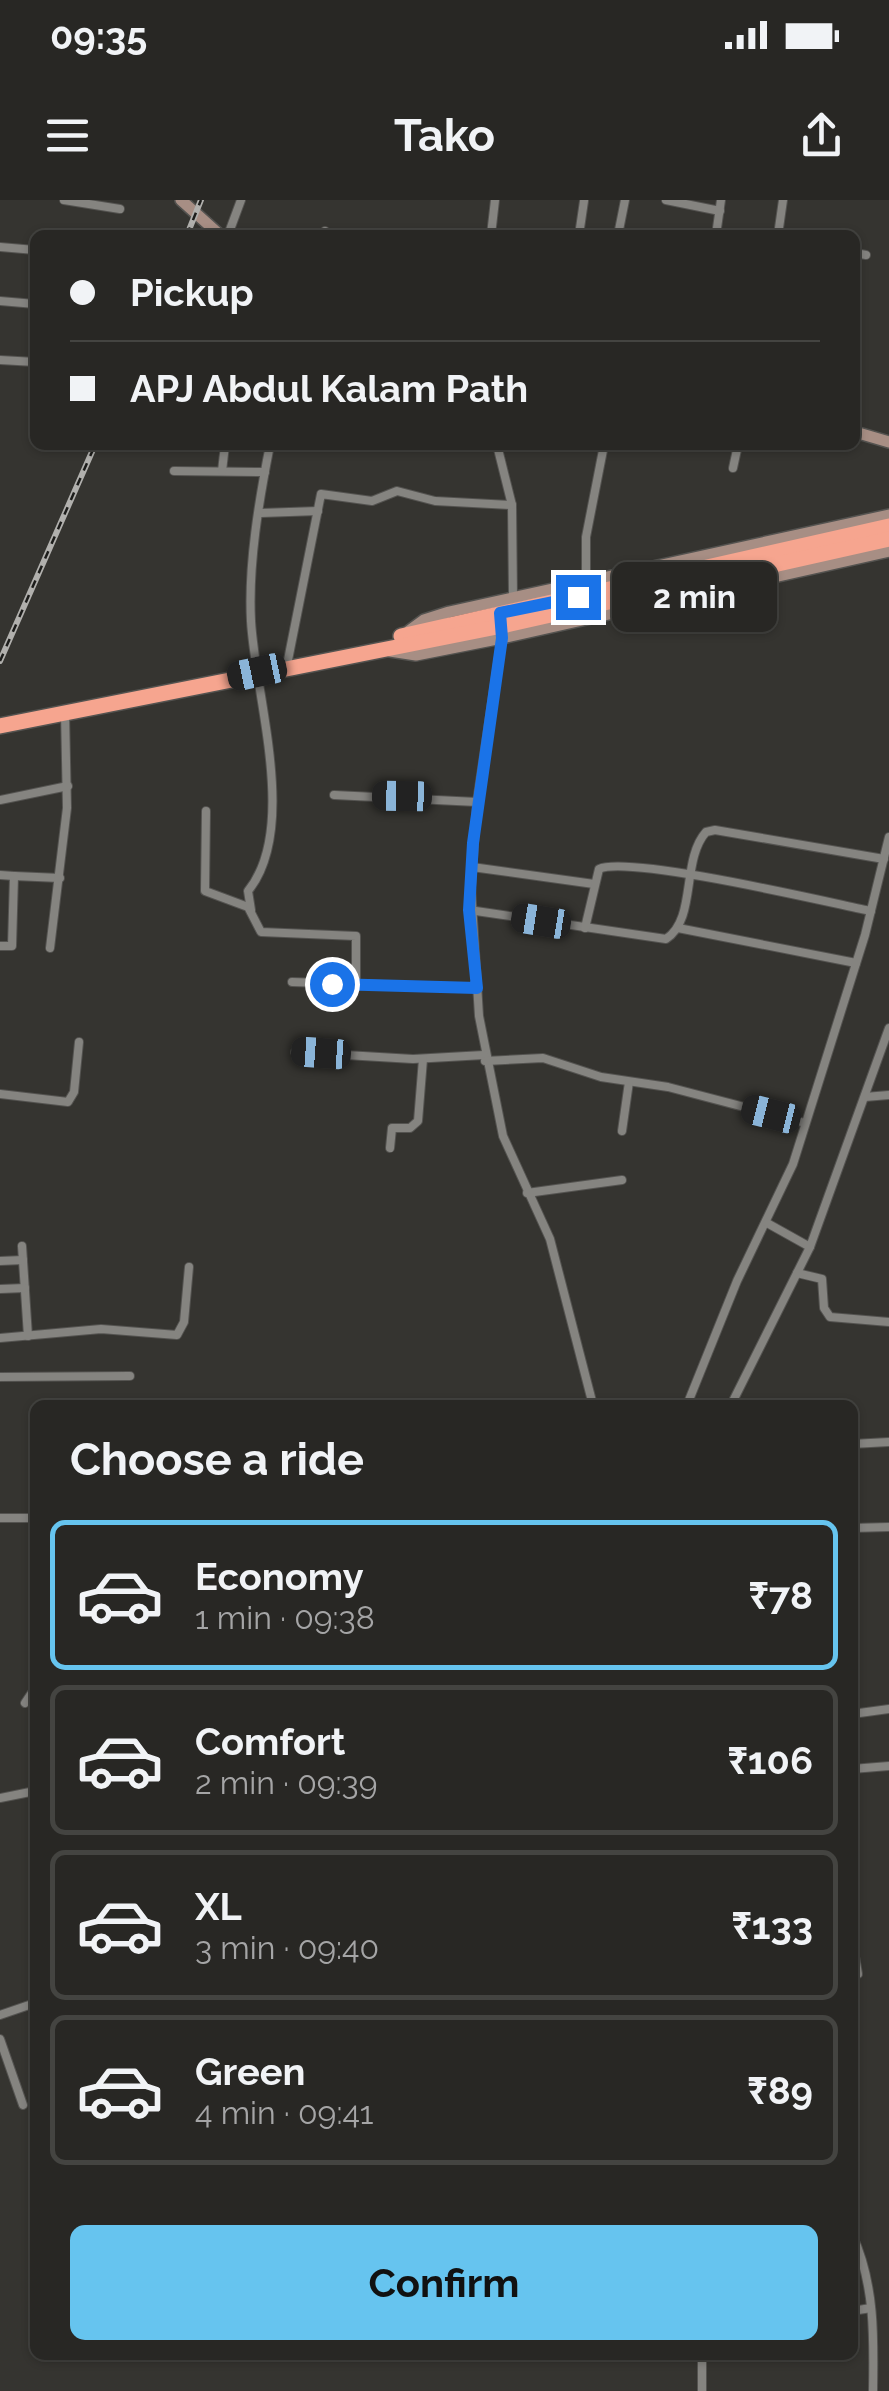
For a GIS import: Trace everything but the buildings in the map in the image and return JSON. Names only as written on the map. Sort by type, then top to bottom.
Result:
[{"type":"highway","points":[[554,614],[889,526]]},
{"type":"highway","points":[[365,650],[385,650],[502,626],[889,539]]},
{"type":"highway","points":[[0,726],[365,650],[403,636],[502,626]]},
{"type":"street","points":[[64,200],[120,209]]},
{"type":"street","points":[[181,200],[214,230]]},
{"type":"street","points":[[230,230],[241,200]]},
{"type":"street","points":[[492,230],[495,200]]},
{"type":"street","points":[[619,230],[625,200]]},
{"type":"street","points":[[666,200],[720,211]]},
{"type":"street","points":[[717,230],[721,200]]},
{"type":"street","points":[[779,230],[784,200]]},
{"type":"street","points":[[580,230],[584,201]]},
{"type":"street","points":[[0,247],[30,250]]},
{"type":"street","points":[[860,254],[866,255]]},
{"type":"street","points":[[0,302],[30,304]]},
{"type":"street","points":[[0,360],[30,362]]},
{"type":"street","points":[[860,433],[889,442]]},
{"type":"street","points":[[222,470],[224,450]]},
{"type":"street","points":[[269,450],[251,605],[257,672],[272,754],[271,797],[263,872],[248,891],[251,910],[261,932],[356,936],[356,986]]},
{"type":"street","points":[[499,450],[512,504],[512,599]]},
{"type":"street","points":[[586,583],[586,537],[603,450]]},
{"type":"street","points":[[732,468],[737,450]]},
{"type":"street","points":[[174,470],[265,472]]},
{"type":"street","points":[[287,666],[321,494],[372,501],[397,491],[435,501],[512,504]]},
{"type":"street","points":[[261,513],[318,511]]},
{"type":"street","points":[[403,636],[424,620],[889,515]]},
{"type":"street","points":[[592,1400],[550,1239],[502,1136],[484,1058],[469,910],[477,802],[502,626],[889,551]]},
{"type":"street","points":[[50,948],[68,786],[65,712]]},
{"type":"street","points":[[0,800],[68,786]]},
{"type":"street","points":[[334,794],[477,802]]},
{"type":"street","points":[[206,811],[205,891],[251,910]]},
{"type":"street","points":[[469,910],[666,939],[678,928],[701,837],[714,830],[884,860]]},
{"type":"street","points":[[688,1400],[737,1281],[767,1223],[805,1123],[856,963],[889,837]]},
{"type":"street","points":[[585,928],[598,869],[612,865],[690,875],[871,911]]},
{"type":"street","points":[[472,867],[594,884]]},
{"type":"street","points":[[0,875],[60,878]]},
{"type":"street","points":[[0,946],[12,946],[14,876]]},
{"type":"street","points":[[678,928],[856,963]]},
{"type":"street","points":[[292,982],[477,988]]},
{"type":"street","points":[[733,1400],[810,1247],[889,1028]]},
{"type":"street","points":[[0,1094],[68,1102],[74,1092],[79,1042]]},
{"type":"street","points":[[295,1052],[424,1059],[533,1056],[805,1123]]},
{"type":"street","points":[[390,1148],[392,1128],[410,1128],[418,1121],[424,1059]]},
{"type":"street","points":[[622,1131],[629,1082]]},
{"type":"street","points":[[865,1097],[889,1095]]},
{"type":"street","points":[[528,1193],[622,1180]]},
{"type":"street","points":[[767,1223],[810,1247]]},
{"type":"street","points":[[22,1246],[28,1336]]},
{"type":"street","points":[[0,1260],[23,1260]]},
{"type":"street","points":[[0,1338],[101,1329],[177,1334],[184,1322],[189,1266]]},
{"type":"street","points":[[797,1272],[822,1279],[824,1308],[830,1317],[889,1322]]},
{"type":"street","points":[[0,1289],[25,1288]]},
{"type":"street","points":[[0,1377],[130,1376]]},
{"type":"street","points":[[858,1444],[889,1442]]},
{"type":"street","points":[[0,1518],[30,1518]]},
{"type":"street","points":[[858,1528],[889,1527]]},
{"type":"street","points":[[25,1702],[30,1695]]},
{"type":"street","points":[[858,1713],[889,1708]]},
{"type":"street","points":[[858,1769],[889,1766]]},
{"type":"street","points":[[0,1798],[30,1792]]},
{"type":"street","points":[[0,2015],[30,2005]]},
{"type":"street","points":[[0,2040],[24,2105]]},
{"type":"street","points":[[858,2246],[864,2259],[871,2308],[873,2391]]},
{"type":"street","points":[[858,2310],[871,2308]]},
{"type":"street","points":[[702,2360],[702,2391]]},
{"type":"railway","points":[[189,230],[201,200]]},
{"type":"railway","points":[[0,661],[93,450]]},
{"type":"route","points":[[332,984],[477,988],[470,933],[470,886],[477,802],[502,638],[500,613],[578,597]]}]
